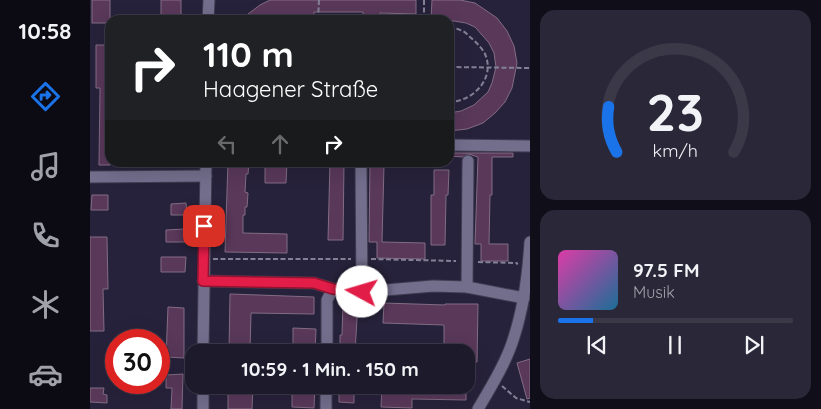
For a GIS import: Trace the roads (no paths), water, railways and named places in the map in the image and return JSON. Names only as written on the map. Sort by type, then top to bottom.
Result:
[{"type":"street","points":[[208,15],[209,0]]},
{"type":"street","points":[[454,145],[530,146]]},
{"type":"street","points":[[467,287],[468,161]]},
{"type":"street","points":[[203,344],[206,167]]},
{"type":"street","points":[[361,167],[362,292]]},
{"type":"street","points":[[90,177],[206,176]]},
{"type":"street","points":[[478,409],[495,379],[514,338],[524,298],[530,242]]},
{"type":"street","points":[[203,281],[314,283],[333,289],[362,292],[433,286],[467,287],[524,298]]},
{"type":"street","points":[[327,344],[327,300],[333,289]]},
{"type":"street","points":[[203,394],[203,409]]},
{"type":"street","points":[[326,394],[326,409]]}]
